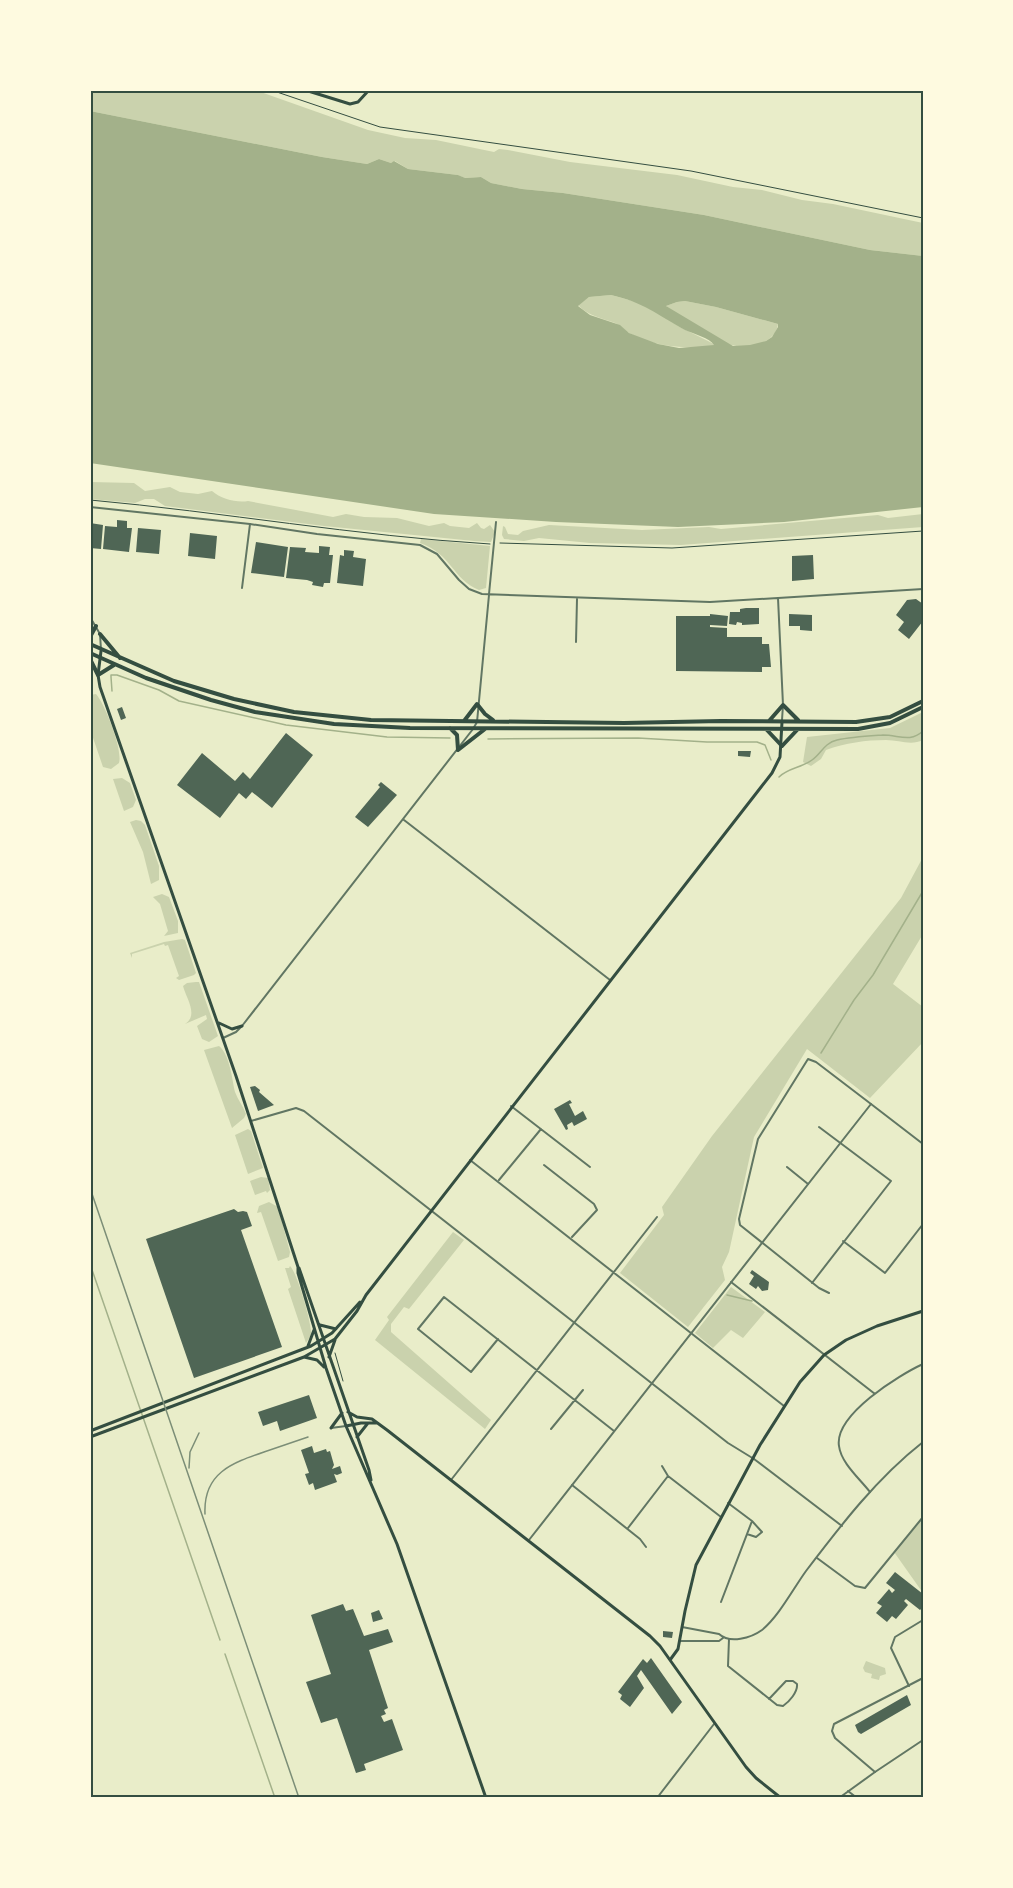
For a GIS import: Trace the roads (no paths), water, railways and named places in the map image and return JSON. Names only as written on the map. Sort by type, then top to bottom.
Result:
[{"type":"highway","points":[[90,637],[96,626]]},
{"type":"highway","points":[[100,634],[121,659]]},
{"type":"highway","points":[[90,645],[213,694],[285,710],[371,720],[624,723],[782,720],[856,722],[879,720],[902,713],[923,701]]},
{"type":"highway","points":[[90,652],[146,678],[211,700],[293,719],[367,727],[858,729],[879,726],[903,718],[923,707]]},
{"type":"highway","points":[[90,659],[98,675],[115,664]]},
{"type":"highway","points":[[464,721],[477,704],[494,722]]},
{"type":"highway","points":[[769,721],[783,705],[799,721]]},
{"type":"highway","points":[[450,728],[457,735],[458,750]]},
{"type":"highway","points":[[765,728],[782,746],[799,729]]},
{"type":"highway","points":[[458,750],[486,729]]},
{"type":"main road","points":[[305,90],[344,104],[354,104],[362,99],[369,90]]},
{"type":"main road","points":[[101,651],[98,675],[100,687],[251,1121],[298,1267],[326,1368],[346,1426],[364,1471],[371,1481]]},
{"type":"main road","points":[[90,1431],[307,1348],[324,1340],[336,1329],[361,1301],[772,773],[782,746],[782,720]]},
{"type":"main road","points":[[218,1023],[232,1029],[242,1026]]},
{"type":"main road","points":[[298,1267],[302,1272],[371,1481],[408,1574],[486,1798]]},
{"type":"main road","points":[[90,1437],[304,1357],[326,1346],[335,1339],[357,1311],[361,1301]]},
{"type":"main road","points":[[670,1660],[676,1653],[680,1641],[696,1565],[728,1503],[800,1382],[824,1355],[856,1335],[923,1311]]},
{"type":"main road","points":[[319,1324],[336,1329]]},
{"type":"main road","points":[[307,1348],[314,1328]]},
{"type":"main road","points":[[329,1357],[335,1339]]},
{"type":"main road","points":[[304,1357],[317,1360],[326,1368]]},
{"type":"main road","points":[[348,1412],[378,1423],[650,1636],[670,1660],[751,1773],[781,1798]]},
{"type":"main road","points":[[331,1428],[342,1413]]},
{"type":"main road","points":[[357,1437],[368,1423]]},
{"type":"main road","points":[[346,1426],[378,1423]]},
{"type":"street","points":[[90,507],[420,545],[437,554],[464,585],[476,592],[489,595],[710,602],[923,589]]},
{"type":"street","points":[[223,1038],[236,1032],[242,1026],[458,750],[477,722],[496,522]]},
{"type":"street","points":[[242,588],[250,524]]},
{"type":"street","points":[[778,598],[782,720]]},
{"type":"street","points":[[576,642],[577,599]]},
{"type":"street","points":[[90,617],[100,634],[101,651]]},
{"type":"street","points":[[403,819],[610,980]]},
{"type":"street","points":[[829,1293],[812,1283],[740,1225],[758,1139],[802,1066],[808,1059],[816,1062],[923,1144]]},
{"type":"street","points":[[529,1540],[871,1104]]},
{"type":"street","points":[[511,1106],[590,1167]]},
{"type":"street","points":[[251,1121],[296,1108],[304,1111],[651,1384],[842,1526]]},
{"type":"street","points":[[812,1283],[891,1181],[819,1127]]},
{"type":"street","points":[[498,1181],[541,1129]]},
{"type":"street","points":[[470,1159],[784,1406]]},
{"type":"street","points":[[544,1165],[594,1204],[597,1210],[571,1238]]},
{"type":"street","points":[[787,1167],[808,1184]]},
{"type":"street","points":[[452,1480],[657,1216]]},
{"type":"street","points":[[843,1241],[885,1273],[923,1224]]},
{"type":"street","points":[[731,1282],[874,1394]]},
{"type":"street","points":[[498,1339],[471,1372],[418,1329],[444,1297],[498,1339],[574,1401],[614,1431]]},
{"type":"street","points":[[870,1492],[843,1457],[839,1440],[841,1432],[847,1422],[874,1394],[908,1371],[923,1364]]},
{"type":"street","points":[[551,1430],[583,1390]]},
{"type":"street","points":[[331,1428],[346,1426]]},
{"type":"street","points":[[682,1627],[719,1634],[729,1639],[750,1637],[764,1628],[870,1492],[893,1467],[923,1442]]},
{"type":"street","points":[[662,1466],[668,1476],[721,1516]]},
{"type":"street","points":[[627,1529],[668,1476]]},
{"type":"street","points":[[572,1485],[646,1547]]},
{"type":"street","points":[[728,1503],[752,1521],[762,1532],[756,1537],[747,1534]]},
{"type":"street","points":[[817,1558],[855,1586],[865,1587],[923,1517]]},
{"type":"street","points":[[721,1602],[752,1521]]},
{"type":"street","points":[[909,1686],[891,1647],[895,1637],[923,1620]]},
{"type":"street","points":[[680,1641],[719,1641],[723,1638]]},
{"type":"street","points":[[729,1639],[728,1666],[777,1706],[785,1705],[796,1692],[797,1684],[790,1680],[786,1681],[769,1699]]},
{"type":"street","points":[[875,1772],[835,1738],[832,1726],[837,1720],[923,1678]]},
{"type":"street","points":[[658,1798],[714,1724]]},
{"type":"street","points":[[839,1798],[923,1740]]},
{"type":"street","points":[[848,1791],[857,1798]]},
{"type":"waterway","points":[[112,691],[111,675],[117,675],[159,690],[179,701],[286,725],[387,737],[450,738]]},
{"type":"waterway","points":[[779,777],[812,760],[829,744],[837,740],[883,735],[909,738],[923,731]]},
{"type":"waterway","points":[[488,739],[638,738],[757,742],[765,745],[771,760]]},
{"type":"waterway","points":[[821,1053],[854,1000],[873,975],[923,891]]},
{"type":"waterway","points":[[90,1264],[220,1640]]},
{"type":"waterway","points":[[727,1295],[752,1301]]},
{"type":"waterway","points":[[225,1654],[275,1798]]},
{"type":"railway","points":[[90,1188],[299,1798]]},
{"type":"railway","points":[[189,1468],[190,1452],[199,1433]]},
{"type":"railway","points":[[205,1514],[209,1489],[214,1479],[222,1472],[252,1456],[308,1437]]}]
